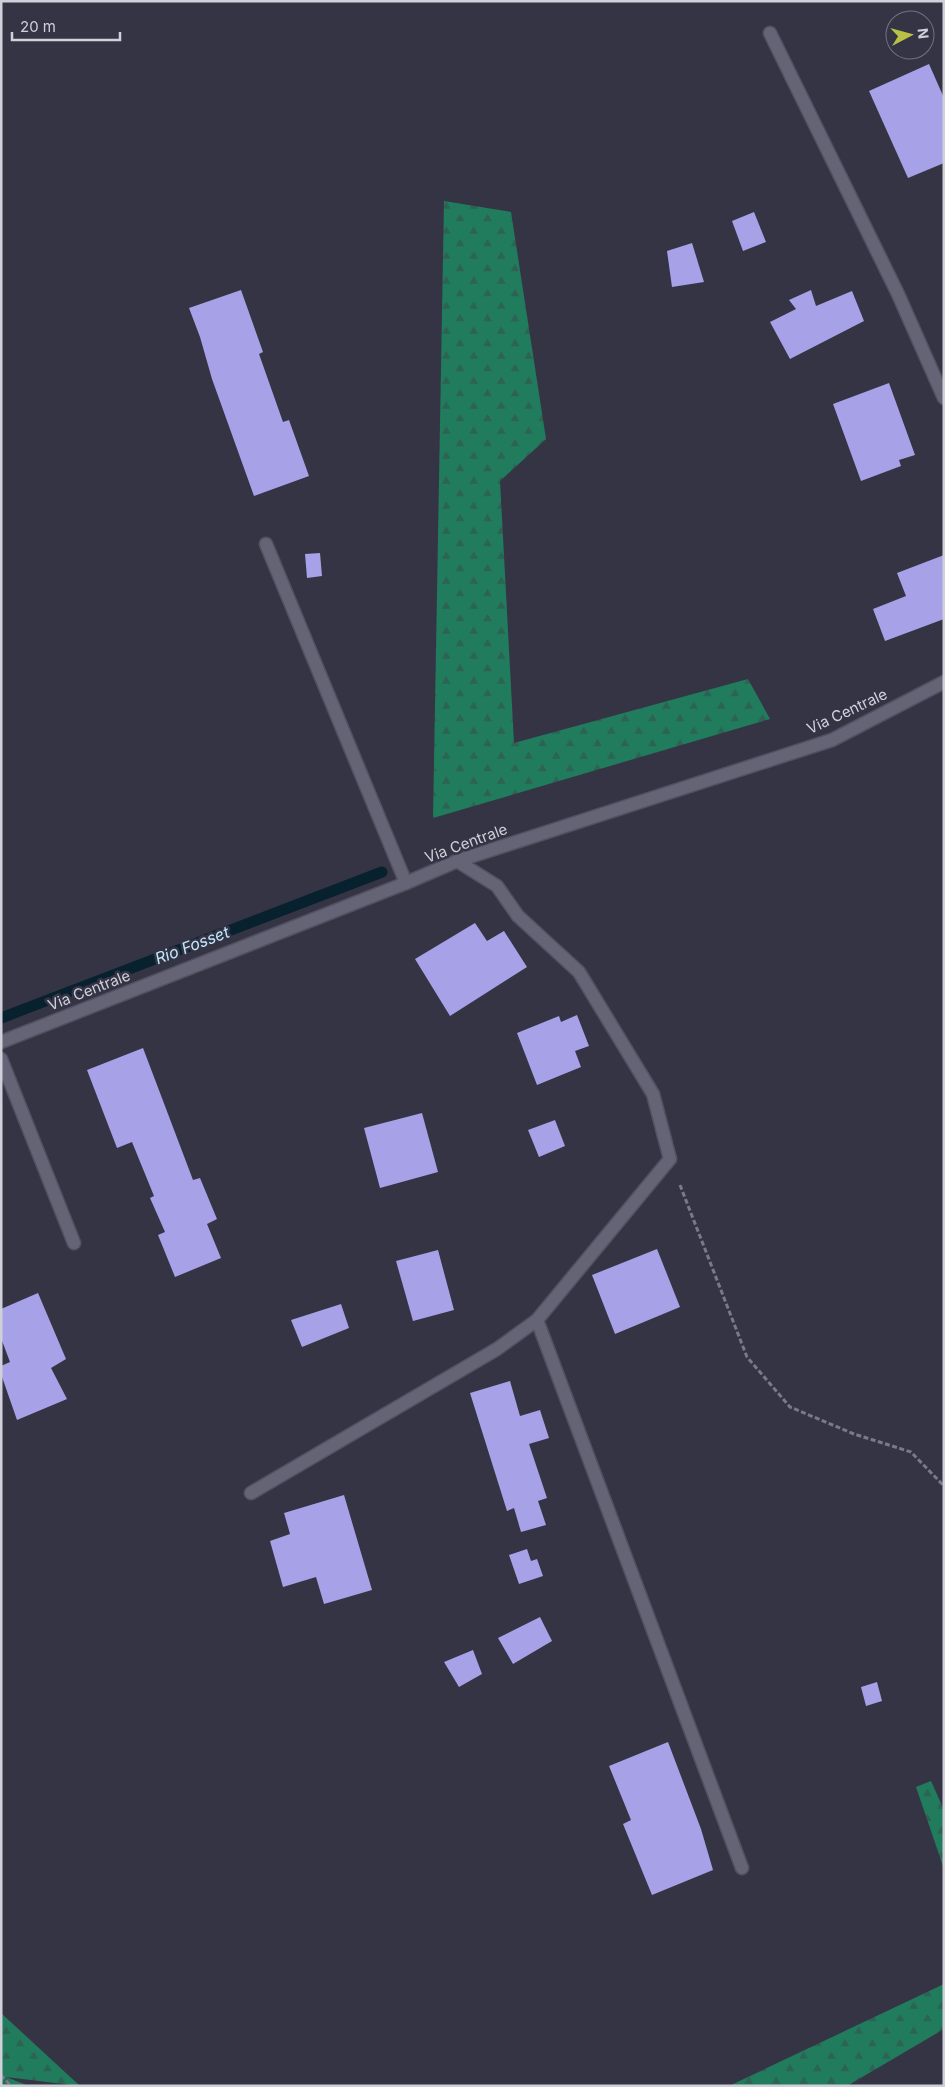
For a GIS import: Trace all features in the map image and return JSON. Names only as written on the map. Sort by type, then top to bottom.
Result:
[{"type":"street","points":[[770,33],[898,294],[944,398]]},
{"type":"street","points":[[266,544],[406,883]]},
{"type":"street","name":"Via Centrale","points":[[1,1042],[406,883],[457,861],[832,740],[944,682]]},
{"type":"street","points":[[251,1492],[497,1350],[537,1320],[670,1159],[653,1094],[579,972],[518,916],[497,886],[457,861]]},
{"type":"street","points":[[1,1059],[74,1243]]},
{"type":"street","points":[[537,1320],[742,1868]]},
{"type":"path","points":[[670,1159],[747,1357],[790,1408],[854,1434],[911,1452],[944,1486]]},
{"type":"path","points":[[1,2075],[10,2086]]},
{"type":"green space","points":[[444,201],[511,212],[546,439],[500,481],[514,743],[748,679],[770,719],[433,818]]},
{"type":"green space","points":[[931,1781],[944,1810],[944,1869],[916,1787]]},
{"type":"green space","points":[[944,1984],[944,2029],[847,2086],[729,2086]]},
{"type":"green space","points":[[1,2013],[80,2086],[6,2077],[29,2086],[1,2086]]},
{"type":"building","points":[[929,64],[944,98],[944,163],[908,178],[869,91]]},
{"type":"building","points":[[754,212],[766,242],[743,251],[732,221]]},
{"type":"building","points":[[692,243],[704,282],[672,287],[667,251]]},
{"type":"building","points":[[241,290],[263,352],[259,354],[283,422],[289,420],[309,476],[254,496],[189,308]]},
{"type":"building","points":[[811,290],[816,306],[852,291],[864,321],[790,359],[770,322],[796,309],[789,300]]},
{"type":"building","points":[[889,383],[915,455],[899,460],[901,466],[861,481],[833,404]]},
{"type":"building","points":[[320,553],[322,576],[307,578],[305,554]]},
{"type":"building","points":[[944,555],[944,619],[885,641],[873,609],[906,596],[897,573]]},
{"type":"building","points":[[475,923],[487,941],[504,931],[527,967],[450,1016],[415,959]]},
{"type":"building","points":[[577,1015],[589,1046],[575,1051],[581,1067],[537,1085],[517,1033],[559,1016],[561,1022]]},
{"type":"building","points":[[143,1048],[193,1180],[200,1178],[217,1219],[207,1224],[221,1258],[175,1277],[158,1235],[165,1232],[150,1198],[154,1196],[132,1142],[117,1148],[87,1070]]},
{"type":"building","points":[[422,1113],[438,1172],[380,1188],[364,1128]]},
{"type":"building","points":[[555,1120],[565,1146],[539,1157],[528,1130]]},
{"type":"building","points":[[657,1249],[680,1307],[615,1334],[592,1275]]},
{"type":"building","points":[[438,1250],[454,1310],[413,1321],[396,1261]]},
{"type":"building","points":[[38,1293],[66,1359],[51,1368],[67,1399],[17,1420],[1,1374],[1,1366],[10,1362],[1,1338],[1,1309]]},
{"type":"building","points":[[341,1304],[349,1328],[302,1347],[291,1320]]},
{"type":"building","points":[[510,1381],[520,1416],[540,1410],[549,1438],[529,1444],[547,1498],[538,1501],[546,1525],[521,1532],[514,1508],[507,1511],[470,1393]]},
{"type":"building","points":[[344,1495],[372,1590],[324,1604],[316,1577],[283,1587],[270,1541],[290,1534],[284,1513]]},
{"type":"building","points":[[527,1549],[531,1561],[537,1559],[543,1576],[519,1584],[509,1555]]},
{"type":"building","points":[[540,1617],[552,1641],[513,1664],[498,1638]]},
{"type":"building","points":[[473,1650],[482,1674],[459,1687],[444,1662]]},
{"type":"building","points":[[877,1682],[882,1701],[866,1706],[861,1687]]},
{"type":"building","points":[[668,1742],[701,1829],[713,1870],[652,1895],[623,1824],[631,1820],[609,1766]]},
{"type":"waterway","name":"Rio Fosset","points":[[1,1018],[382,872]]}]
